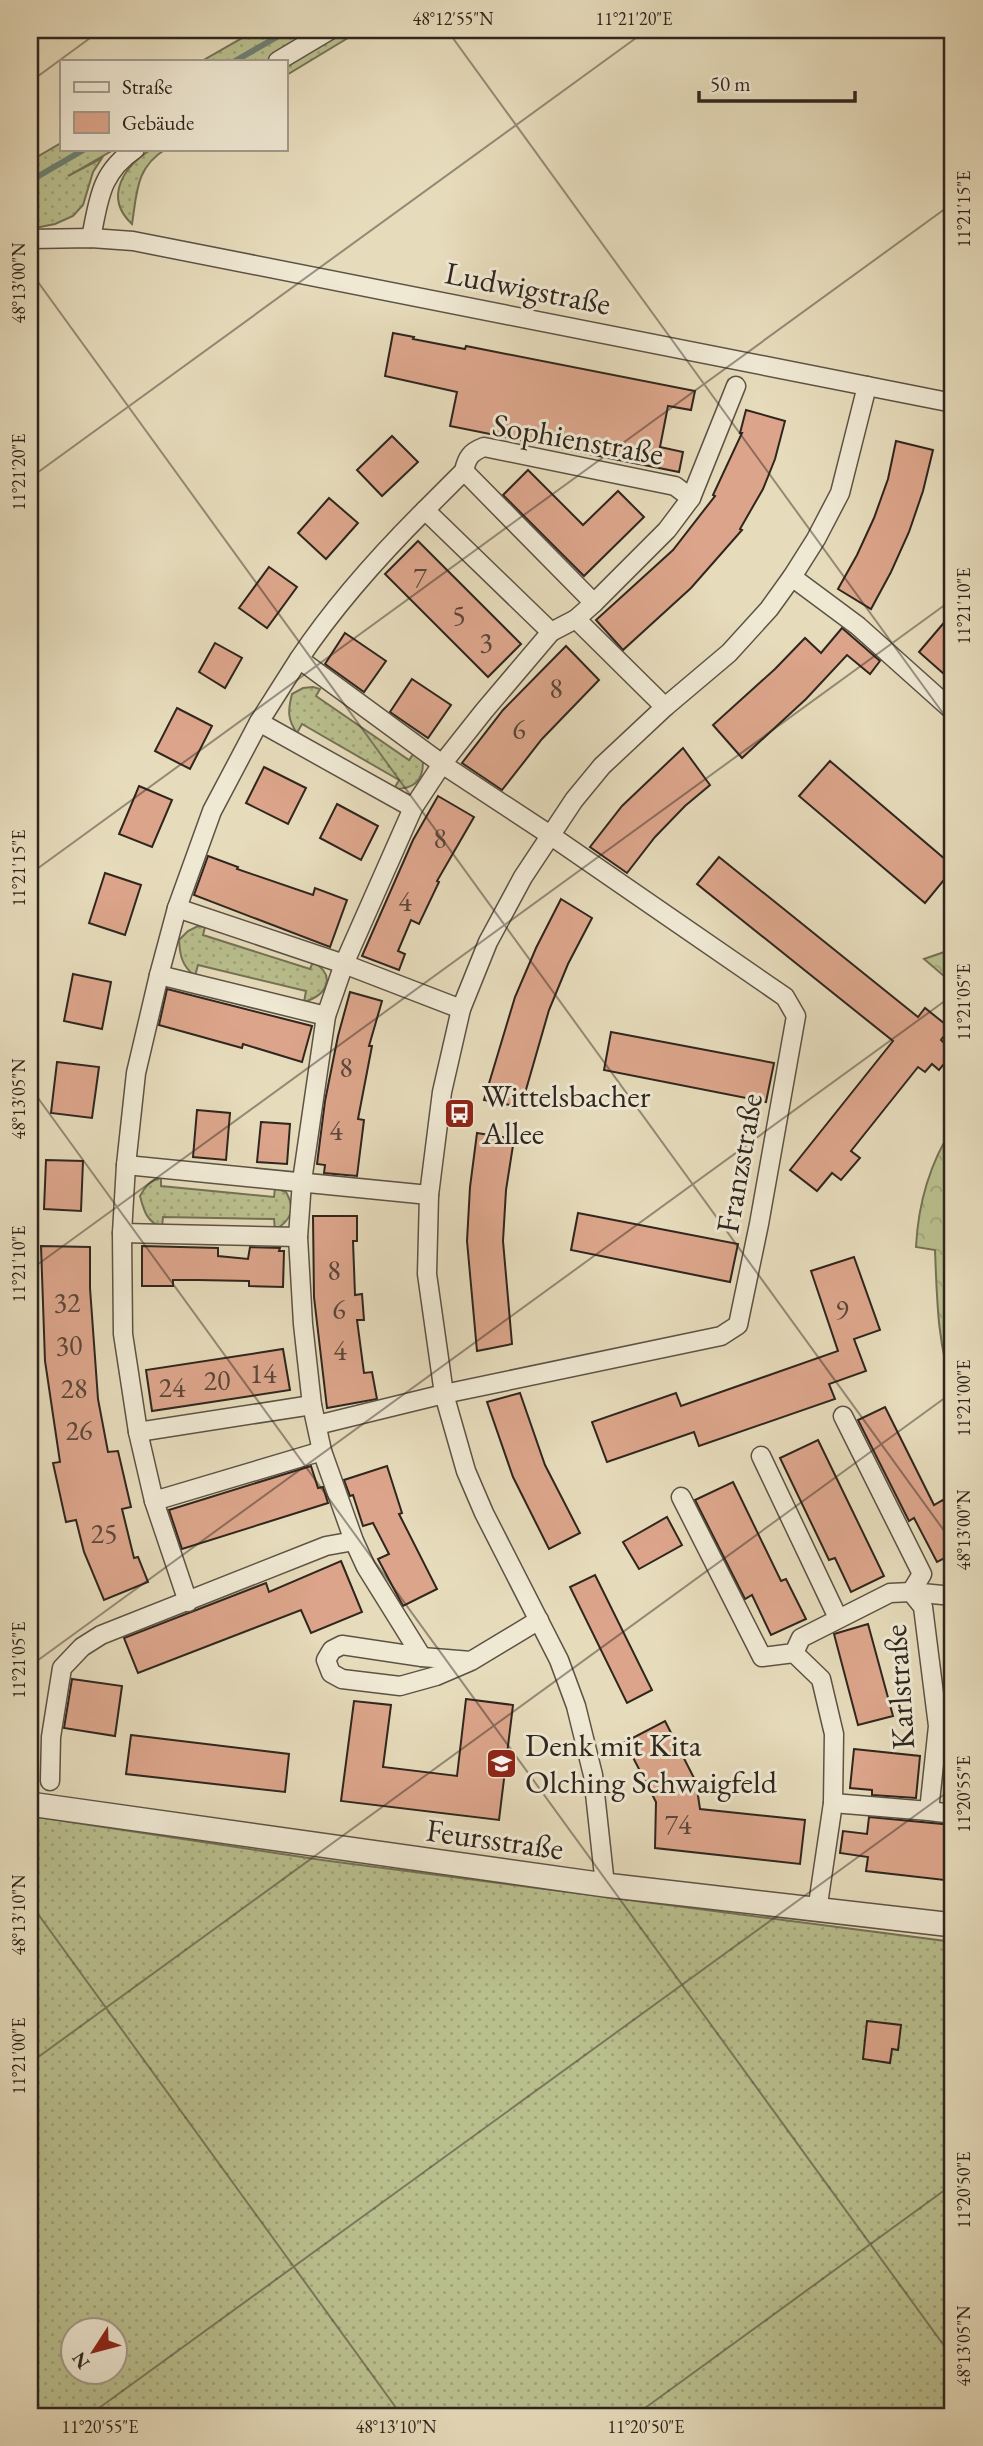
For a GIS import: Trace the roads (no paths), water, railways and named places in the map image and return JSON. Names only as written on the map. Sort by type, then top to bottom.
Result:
[{"type":"street","points":[[280,60],[330,30]]},
{"type":"street","points":[[91,238],[104,183],[114,165],[134,150]]},
{"type":"street","name":"Ludwigstraße","points":[[30,239],[91,238],[133,241],[953,403]]},
{"type":"street","name":"Sophienstraße","points":[[551,632],[576,619],[667,530],[691,498],[736,386]]},
{"type":"street","points":[[604,1885],[601,1841],[586,1743],[576,1706],[559,1660],[484,1513],[466,1471],[444,1394],[427,1274],[429,1195],[442,1092],[461,1009],[488,942],[523,877],[573,800],[602,766],[729,653],[769,609],[792,577],[816,540],[840,494],[867,386]]},
{"type":"street","name":"Sophienstraße","points":[[188,1602],[154,1501],[138,1432],[123,1334],[122,1233],[136,1073],[177,908],[212,811],[258,722],[320,627],[395,539],[464,471],[472,451],[484,447],[675,486],[691,498]]},
{"type":"street","name":"Sophienstraße","points":[[464,471],[594,603]]},
{"type":"street","points":[[422,1657],[366,1567],[354,1542],[322,1451],[312,1405],[303,1324],[298,1237],[302,1181],[326,1016],[344,964],[413,808],[442,764],[484,710],[551,632],[425,510]]},
{"type":"street","points":[[792,577],[858,626],[953,711]]},
{"type":"street","points":[[576,619],[665,708]]},
{"type":"street","name":"Franzstraße","points":[[299,659],[442,764],[785,997],[796,1016],[738,1325],[721,1336],[444,1394],[317,1425]]},
{"type":"street","points":[[258,722],[413,808]]},
{"type":"street","points":[[177,908],[344,964],[461,1009]]},
{"type":"street","points":[[159,975],[326,1016]]},
{"type":"street","points":[[126,1166],[429,1195]]},
{"type":"street","points":[[122,1233],[298,1237]]},
{"type":"street","points":[[138,1432],[312,1405]]},
{"type":"street","name":"Karlstraße","points":[[843,1416],[922,1574],[911,1592]]},
{"type":"street","points":[[154,1501],[322,1451]]},
{"type":"street","name":"Karlstraße","points":[[761,1456],[838,1618]]},
{"type":"street","points":[[681,1497],[762,1657],[794,1653],[821,1679],[834,1734],[833,1803],[817,1911]]},
{"type":"street","points":[[50,1781],[51,1737],[62,1668],[82,1647],[102,1635],[326,1546],[354,1542]]},
{"type":"street","points":[[911,1592],[953,1596]]},
{"type":"street","name":"Karlstraße","points":[[794,1653],[801,1638],[838,1618],[890,1593],[911,1592]]},
{"type":"street","name":"Karlstraße","points":[[911,1592],[923,1607],[938,1726],[929,1811]]},
{"type":"street","points":[[471,1661],[342,1645],[332,1650],[326,1660],[331,1673],[342,1679],[400,1686],[436,1676],[471,1661],[539,1620]]},
{"type":"street","points":[[833,1803],[953,1814]]},
{"type":"street","name":"Feursstraße","points":[[30,1804],[604,1885],[953,1925]]},
{"type":"waterway","points":[[237,60],[289,30]]},
{"type":"waterway","points":[[30,181],[83,150]]},
{"type":"place","name":"Wittelsbacher Allee","points":[[459,1114]]},
{"type":"place","name":"Denk mit Kita Olching Schwaigfeld","points":[[502,1763]]}]
